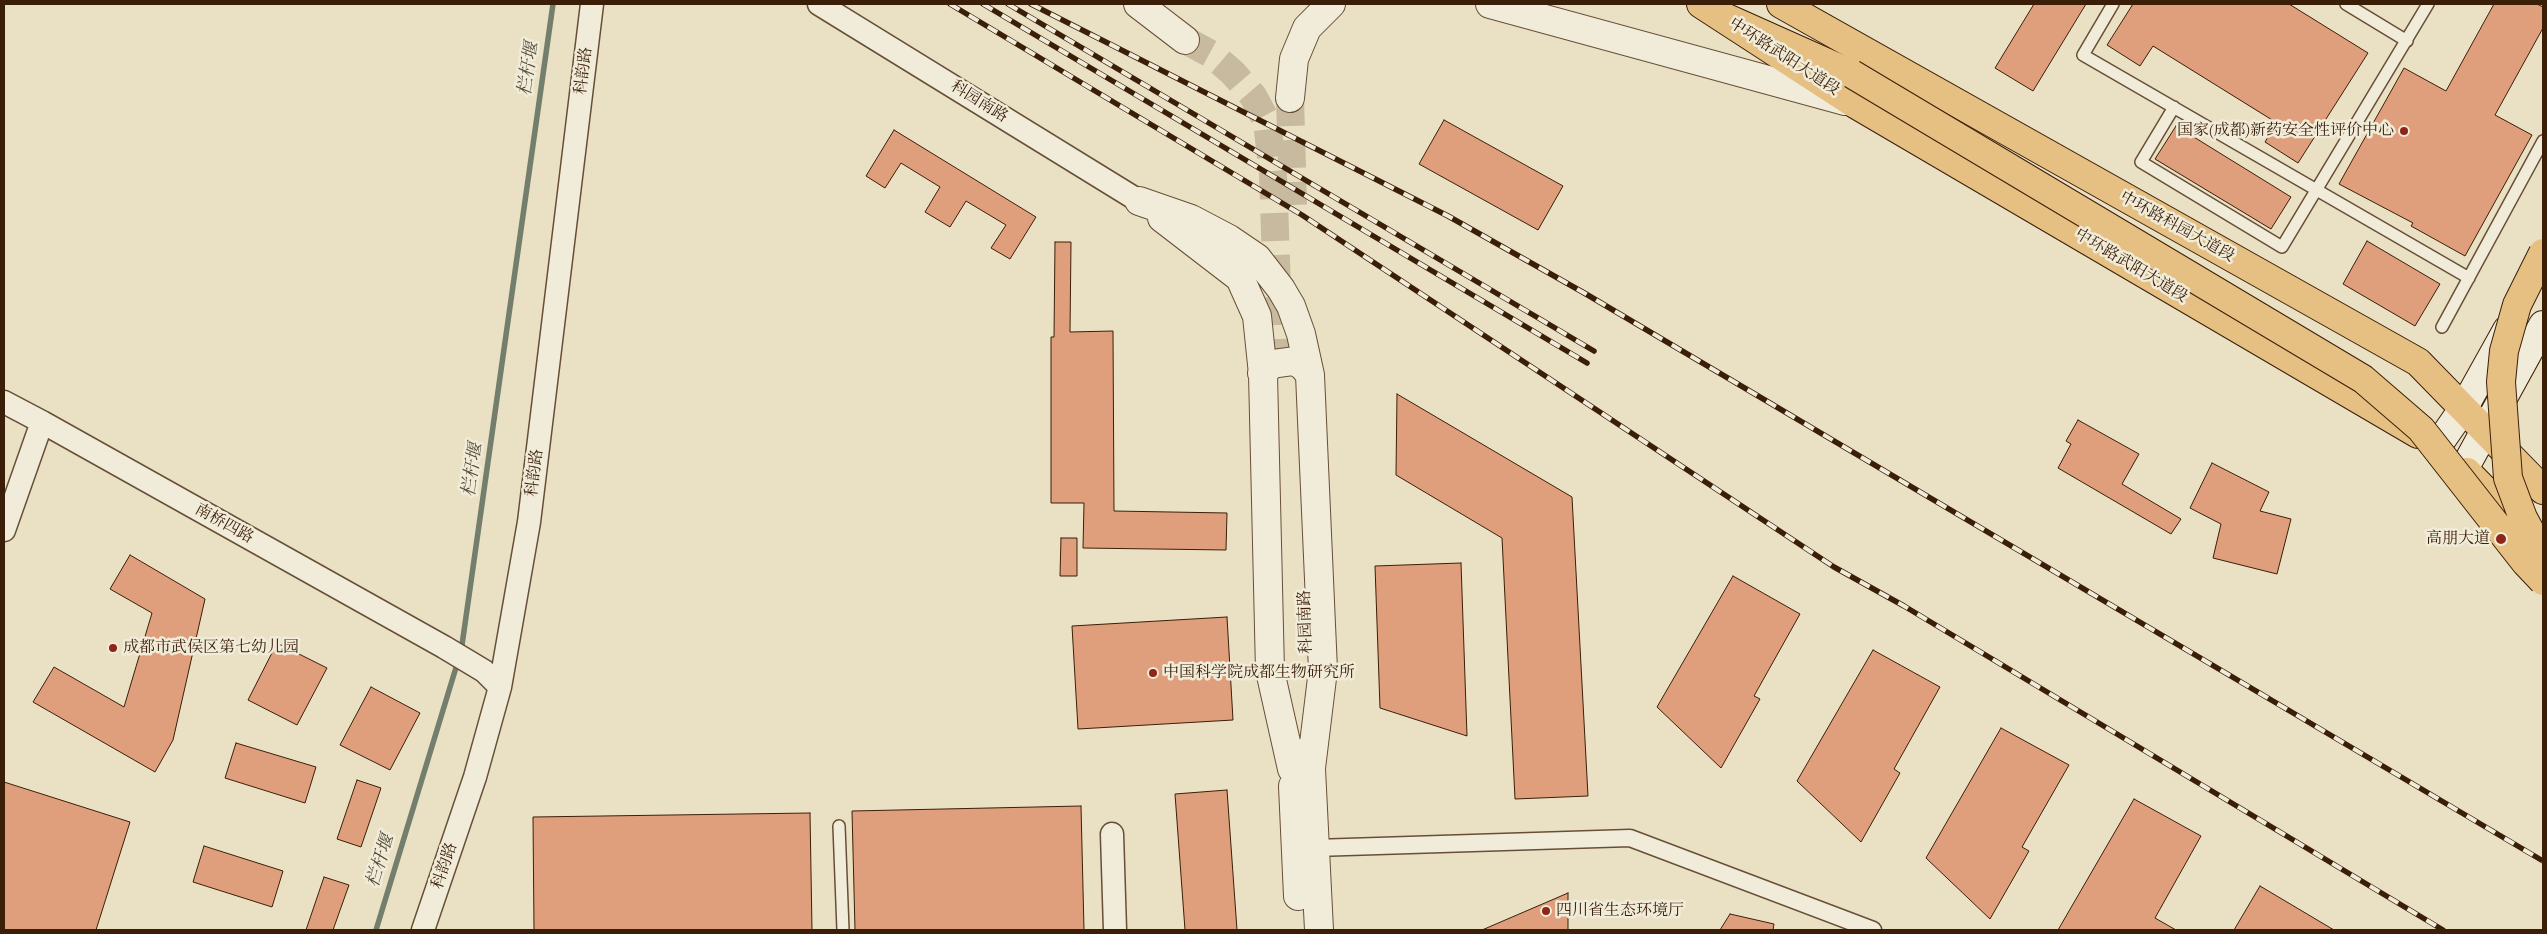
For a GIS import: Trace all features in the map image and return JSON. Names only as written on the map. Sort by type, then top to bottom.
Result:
[{"type":"main road","name":"中环路科园大道段","points":[[1781,4],[2418,362],[2543,490]]},
{"type":"main road","name":"中环路武阳大道段","points":[[1711,9],[1855,104],[2367,406],[2438,445],[2543,550]]},
{"type":"main road","points":[[1711,9],[1852,74],[2363,379],[2421,429],[2526,563],[2543,581]]},
{"type":"main road","points":[[2543,253],[2517,305],[2504,351],[2501,382],[2508,478],[2523,518],[2543,555]]},
{"type":"street","name":"科韵路","points":[[424,930],[475,777],[500,687],[529,522],[592,4]]},
{"type":"street","name":"科园南路","points":[[819,4],[1139,201]]},
{"type":"street","points":[[1138,4],[1185,40]]},
{"type":"street","points":[[1290,98],[1294,59],[1307,28],[1331,4]]},
{"type":"street","points":[[1490,4],[1855,104]]},
{"type":"street","points":[[1139,201],[1191,219],[1229,239],[1257,258],[1282,289],[1291,306],[1301,334],[1287,374]]},
{"type":"street","points":[[1139,201],[1240,278],[1287,374]]},
{"type":"street","points":[[2438,445],[2463,409],[2543,265]]},
{"type":"street","points":[[2464,469],[2543,325]]},
{"type":"street","name":"科园南路","points":[[1287,374],[1301,769],[1300,930]]},
{"type":"street","name":"南桥四路","points":[[4,402],[444,647],[484,671],[500,687]]},
{"type":"street","points":[[4,530],[42,422]]},
{"type":"street","name":"科园南路","points":[[1301,769],[1315,848],[1319,930]]},
{"type":"street","points":[[1112,834],[1115,930]]},
{"type":"street","points":[[1315,848],[1630,838],[1873,930]]},
{"type":"lane","points":[[2113,4],[2083,55],[2469,278]]},
{"type":"lane","points":[[2346,4],[2407,40]]},
{"type":"lane","points":[[2174,107],[2141,162],[2282,247],[2428,4]]},
{"type":"lane","points":[[2442,327],[2543,141]]},
{"type":"lane","points":[[840,826],[843,930]]},
{"type":"building","points":[[2034,4],[2086,4],[2033,91],[1995,68]]},
{"type":"building","points":[[2133,4],[2289,4],[2368,53],[2298,163],[2265,142],[2277,123],[2153,46],[2140,66],[2107,45]]},
{"type":"building","name":"国家(成都)新药安全性评价中心","points":[[2494,4],[2537,4],[2543,7],[2543,28],[2495,115],[2532,135],[2465,256],[2411,226],[2413,223],[2339,184],[2404,68],[2446,91]]},
{"type":"building","points":[[1444,120],[1563,186],[1538,230],[1419,164]]},
{"type":"building","points":[[2176,126],[2291,197],[2271,229],[2155,159]]},
{"type":"building","points":[[894,130],[1036,217],[1010,259],[991,248],[1006,225],[966,201],[950,227],[925,212],[940,187],[901,163],[885,188],[866,176]]},
{"type":"building","points":[[2367,241],[2440,284],[2415,326],[2343,284]]},
{"type":"building","points":[[1055,242],[1071,242],[1070,332],[1113,331],[1114,511],[1227,513],[1226,550],[1083,548],[1084,503],[1051,503],[1051,337],[1054,337]]},
{"type":"building","points":[[1397,394],[1572,497],[1588,796],[1515,799],[1502,538],[1396,475]]},
{"type":"building","points":[[2078,420],[2139,454],[2122,484],[2181,519],[2171,534],[2058,468],[2071,444],[2066,441]]},
{"type":"building","points":[[2212,463],[2269,492],[2260,511],[2291,519],[2277,574],[2213,558],[2221,524],[2190,508]]},
{"type":"building","points":[[1061,538],[1077,538],[1077,576],[1060,576]]},
{"type":"building","points":[[130,555],[205,599],[173,740],[155,772],[33,702],[54,667],[124,707],[152,613],[110,589]]},
{"type":"building","points":[[1461,563],[1467,736],[1380,708],[1375,566]]},
{"type":"building","points":[[1733,576],[1800,614],[1754,696],[1760,699],[1721,768],[1657,707]]},
{"type":"building","name":"中国科学院成都生物研究所","points":[[1227,617],[1233,720],[1078,729],[1072,626]]},
{"type":"building","points":[[277,643],[327,668],[297,725],[248,700]]},
{"type":"building","points":[[1873,650],[1940,687],[1894,769],[1900,773],[1861,842],[1797,781]]},
{"type":"building","points":[[371,687],[420,713],[390,770],[340,745]]},
{"type":"building","points":[[2001,728],[2069,765],[2022,847],[2029,851],[1990,919],[1926,858]]},
{"type":"building","points":[[236,743],[316,767],[305,803],[225,778]]},
{"type":"building","points":[[357,780],[381,788],[361,847],[337,839]]},
{"type":"building","points":[[4,782],[130,822],[96,930],[4,930]]},
{"type":"building","points":[[1227,790],[1237,930],[1185,930],[1175,794]]},
{"type":"building","points":[[2134,799],[2201,836],[2155,918],[2176,930],[2058,930]]},
{"type":"building","points":[[1081,806],[1084,930],[855,930],[852,811]]},
{"type":"building","points":[[810,813],[812,930],[534,930],[533,817]]},
{"type":"building","points":[[204,846],[283,871],[272,907],[193,882]]},
{"type":"building","points":[[324,877],[349,885],[333,930],[306,930]]},
{"type":"building","points":[[2260,886],[2334,930],[2234,930]]},
{"type":"building","name":"四川省生态环境厅","points":[[1568,893],[1568,930],[1482,930]]},
{"type":"building","points":[[1730,914],[1774,924],[1773,930],[1720,930]]},
{"type":"waterway","name":"栏杆堰","points":[[461,652],[553,4]]},
{"type":"waterway","name":"栏杆堰","points":[[376,930],[458,661]]},
{"type":"tunnel","points":[[1185,40],[1211,54],[1233,73],[1253,96],[1267,122],[1273,174],[1280,375]]},
{"type":"tunnel","points":[[1290,98],[1293,205]]},
{"type":"railway","points":[[950,4],[1302,215],[1834,567],[1904,606],[2443,930]]},
{"type":"railway","points":[[983,4],[1587,363]]},
{"type":"railway","points":[[1008,4],[1594,351]]},
{"type":"railway","points":[[1031,4],[1448,216],[1586,294],[2543,861]]},
{"type":"place","name":"国家(成都)新药安全性评价中心","points":[[2404,131]]},
{"type":"place","name":"高朋大道","points":[[2501,539]]},
{"type":"place","name":"成都市武侯区第七幼儿园","points":[[113,648]]},
{"type":"place","name":"中国科学院成都生物研究所","points":[[1153,673]]},
{"type":"place","name":"四川省生态环境厅","points":[[1546,911]]}]
